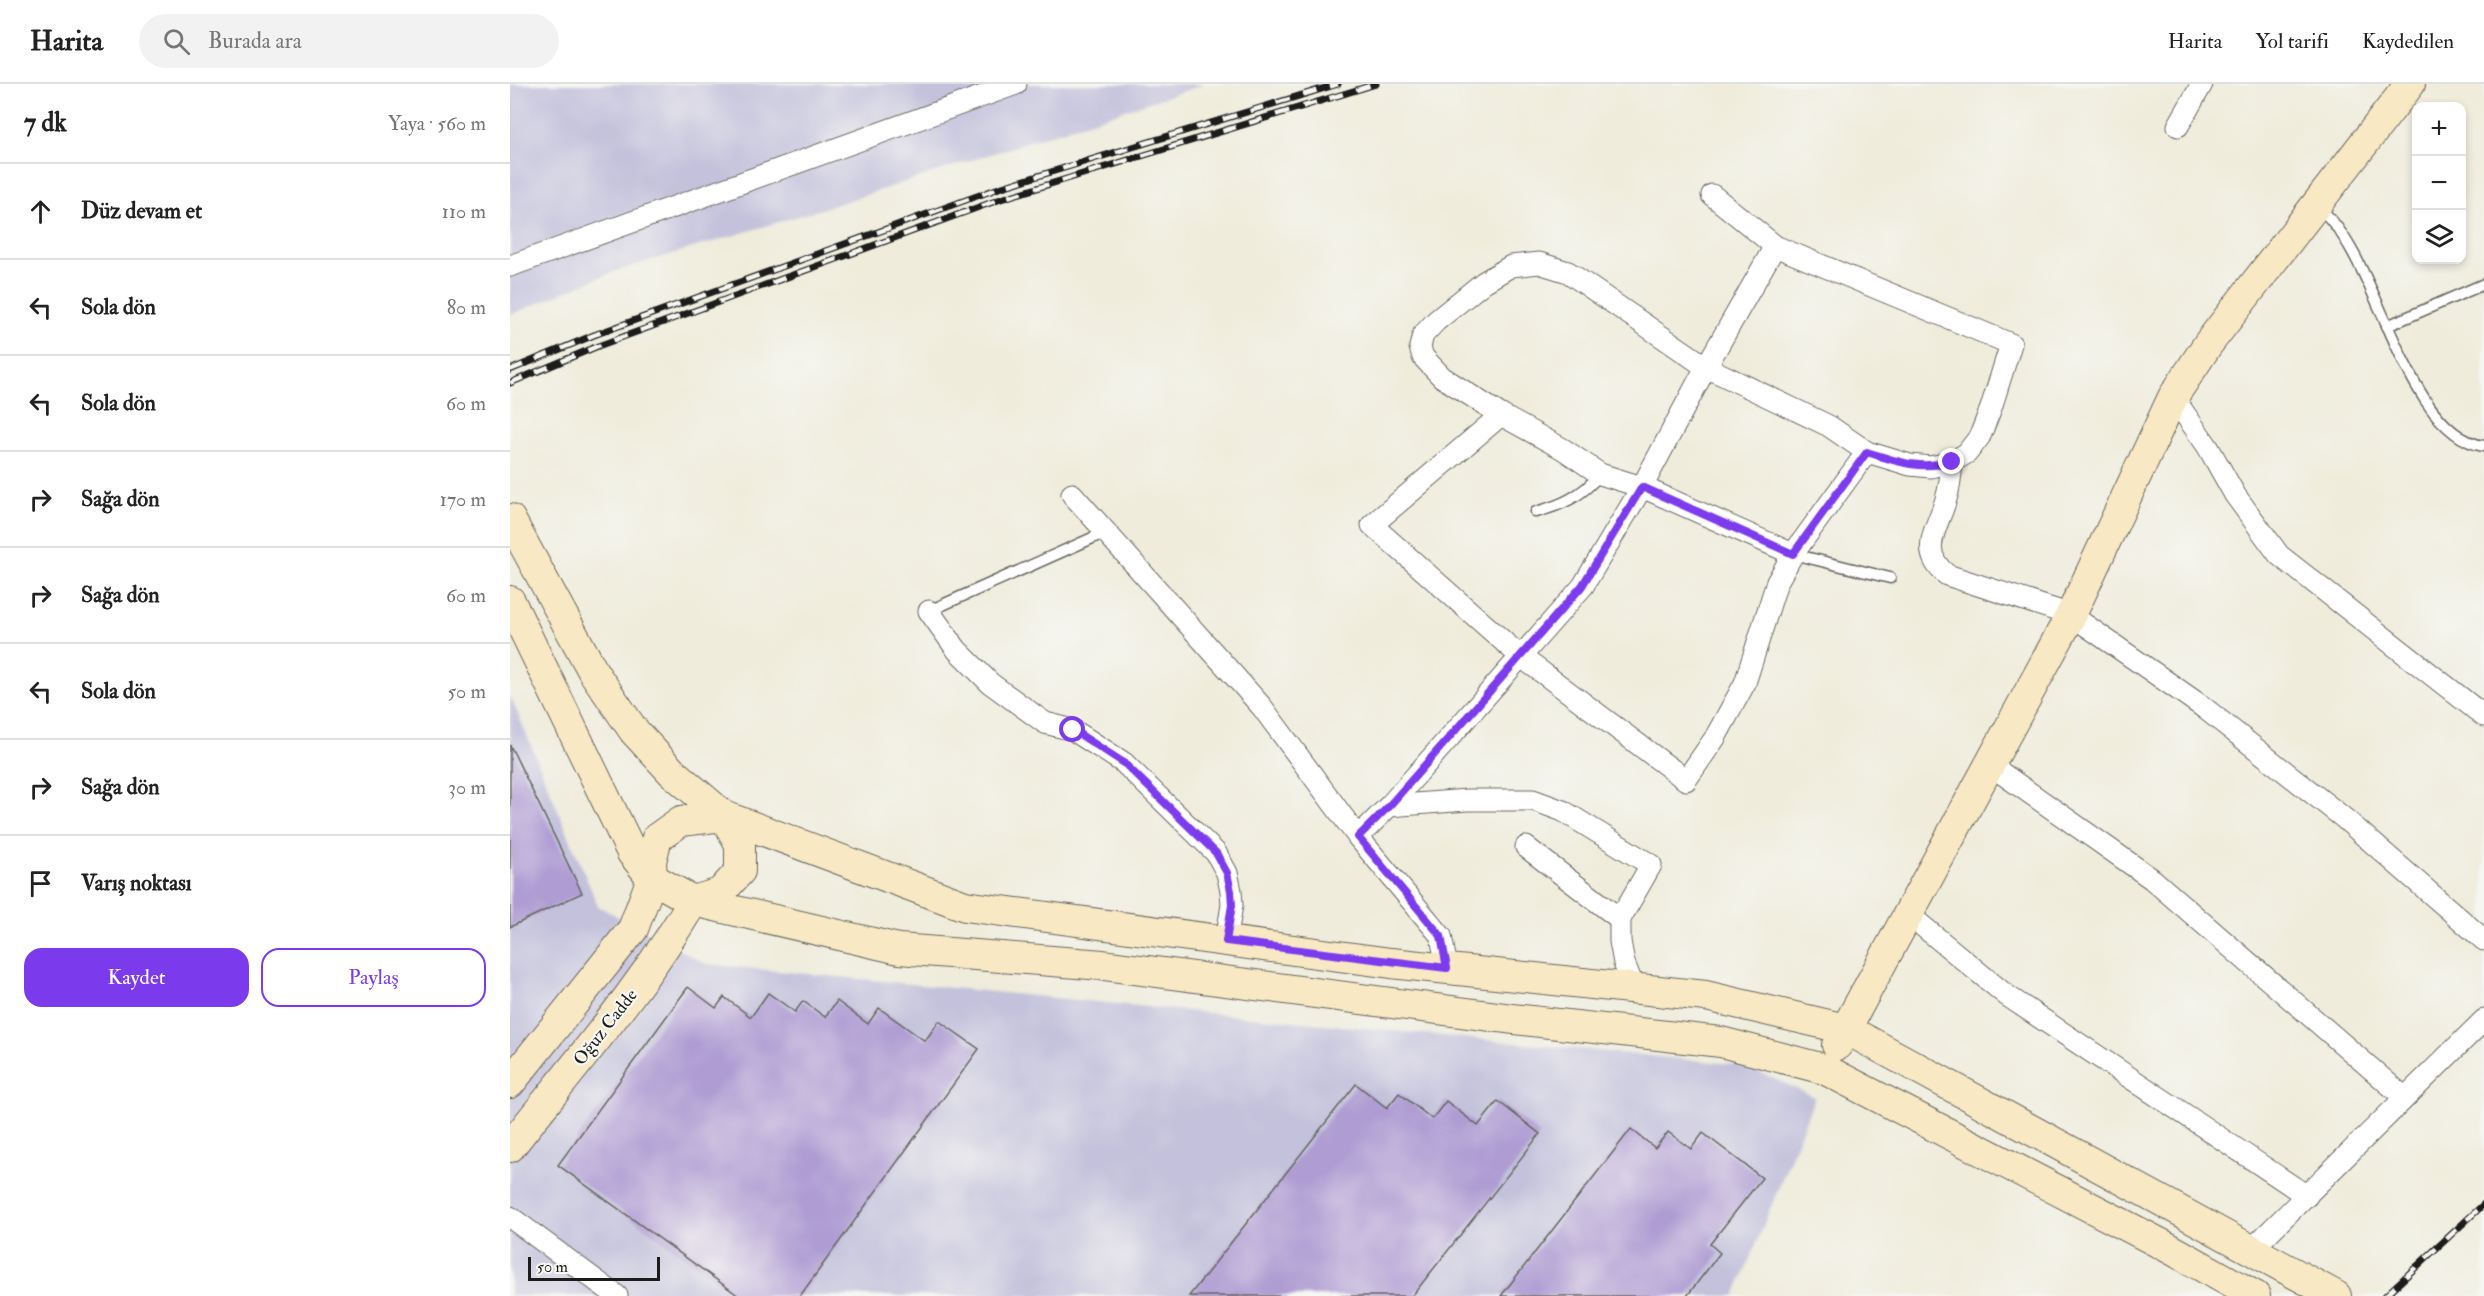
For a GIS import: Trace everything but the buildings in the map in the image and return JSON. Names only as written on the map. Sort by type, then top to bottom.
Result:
[{"type":"main road","points":[[1824,1069],[2071,615],[2173,397],[2208,344],[2410,84]]},
{"type":"main road","points":[[510,519],[594,673],[634,731],[672,772],[724,816],[965,906],[1447,968],[1706,996],[1846,1029],[2336,1296]]},
{"type":"main road","points":[[510,601],[632,853],[652,878],[693,901],[899,949],[1103,965],[1513,1019],[1721,1042],[1824,1069],[2169,1248],[2254,1296]]},
{"type":"main road","points":[[510,1083],[633,929],[652,878],[651,861],[657,838],[681,821],[724,816]]},
{"type":"main road","points":[[693,901],[720,893],[740,871],[740,844],[724,816]]},
{"type":"main road","name":"Oğuz Cadde","points":[[510,1147],[641,981],[670,940],[693,901]]},
{"type":"street","points":[[510,266],[1016,84]]},
{"type":"street","points":[[2178,126],[2202,84]]},
{"type":"street","points":[[1712,195],[1775,246],[2011,344],[1980,436],[1967,453],[1952,462],[1931,467],[1910,465],[1867,452],[1830,426],[1706,367],[1568,272],[1539,263],[1511,266],[1484,282],[1436,321],[1423,335],[1420,347],[1423,357],[1442,377],[1501,415],[1563,449],[1599,474],[1642,487],[1793,554]]},
{"type":"street","points":[[1358,837],[1389,806],[1582,586],[1642,487],[1706,367],[1775,246]]},
{"type":"street","points":[[510,261],[538,255]]},
{"type":"street","points":[[2173,397],[2208,447],[2235,495],[2279,555],[2484,716]]},
{"type":"street","points":[[1501,415],[1372,525],[1520,656],[1686,780],[1715,738],[1745,684],[1777,582],[1793,554],[1867,452]]},
{"type":"street","points":[[1952,462],[1946,501],[1931,546],[1935,562],[1940,569],[1947,575],[2071,615],[2203,707],[2345,819],[2484,940]]},
{"type":"street","points":[[1072,494],[1262,707],[1358,837],[1441,936],[1447,968]]},
{"type":"street","points":[[929,611],[957,650],[990,683],[1045,723],[1073,730],[1124,763],[1216,853],[1227,873],[1231,891],[1232,905],[1226,941]]},
{"type":"street","points":[[1989,765],[2152,879],[2272,980],[2405,1098]]},
{"type":"street","points":[[1389,806],[1467,800],[1533,800],[1563,811],[1651,865],[1620,919],[1620,941],[1624,963],[1634,988]]},
{"type":"street","points":[[1526,847],[1620,919]]},
{"type":"street","points":[[1908,914],[2006,995],[2307,1196]]},
{"type":"street","points":[[2252,1249],[2484,1020]]},
{"type":"street","points":[[510,1217],[617,1296]]},
{"type":"lane","points":[[2316,205],[2331,218],[2348,241],[2387,326],[2435,416],[2465,440],[2484,446]]},
{"type":"lane","points":[[2387,326],[2484,284]]},
{"type":"lane","points":[[1536,512],[1575,498],[1589,488],[1599,474]]},
{"type":"lane","points":[[929,611],[1106,532]]},
{"type":"lane","points":[[1793,554],[1890,578]]},
{"type":"shaded area","points":[[510,84],[1205,84],[838,204],[610,273],[510,315]]},
{"type":"shaded area","points":[[510,695],[598,906],[706,964],[1743,1065],[1815,1097],[1735,1296],[510,1296]]},
{"type":"railway","points":[[510,370],[594,335],[999,188],[1338,84]]},
{"type":"railway","points":[[510,383],[598,346],[1001,199],[1376,84]]},
{"type":"railway","points":[[2385,1296],[2484,1204]]},
{"type":"route","points":[[1073,730],[1124,763],[1216,853],[1227,873],[1231,891],[1232,905],[1226,941],[1391,963],[1447,968],[1441,936],[1416,903],[1358,837],[1389,806],[1582,586],[1642,487],[1793,554],[1867,452],[1910,465],[1931,467],[1952,462]]}]
